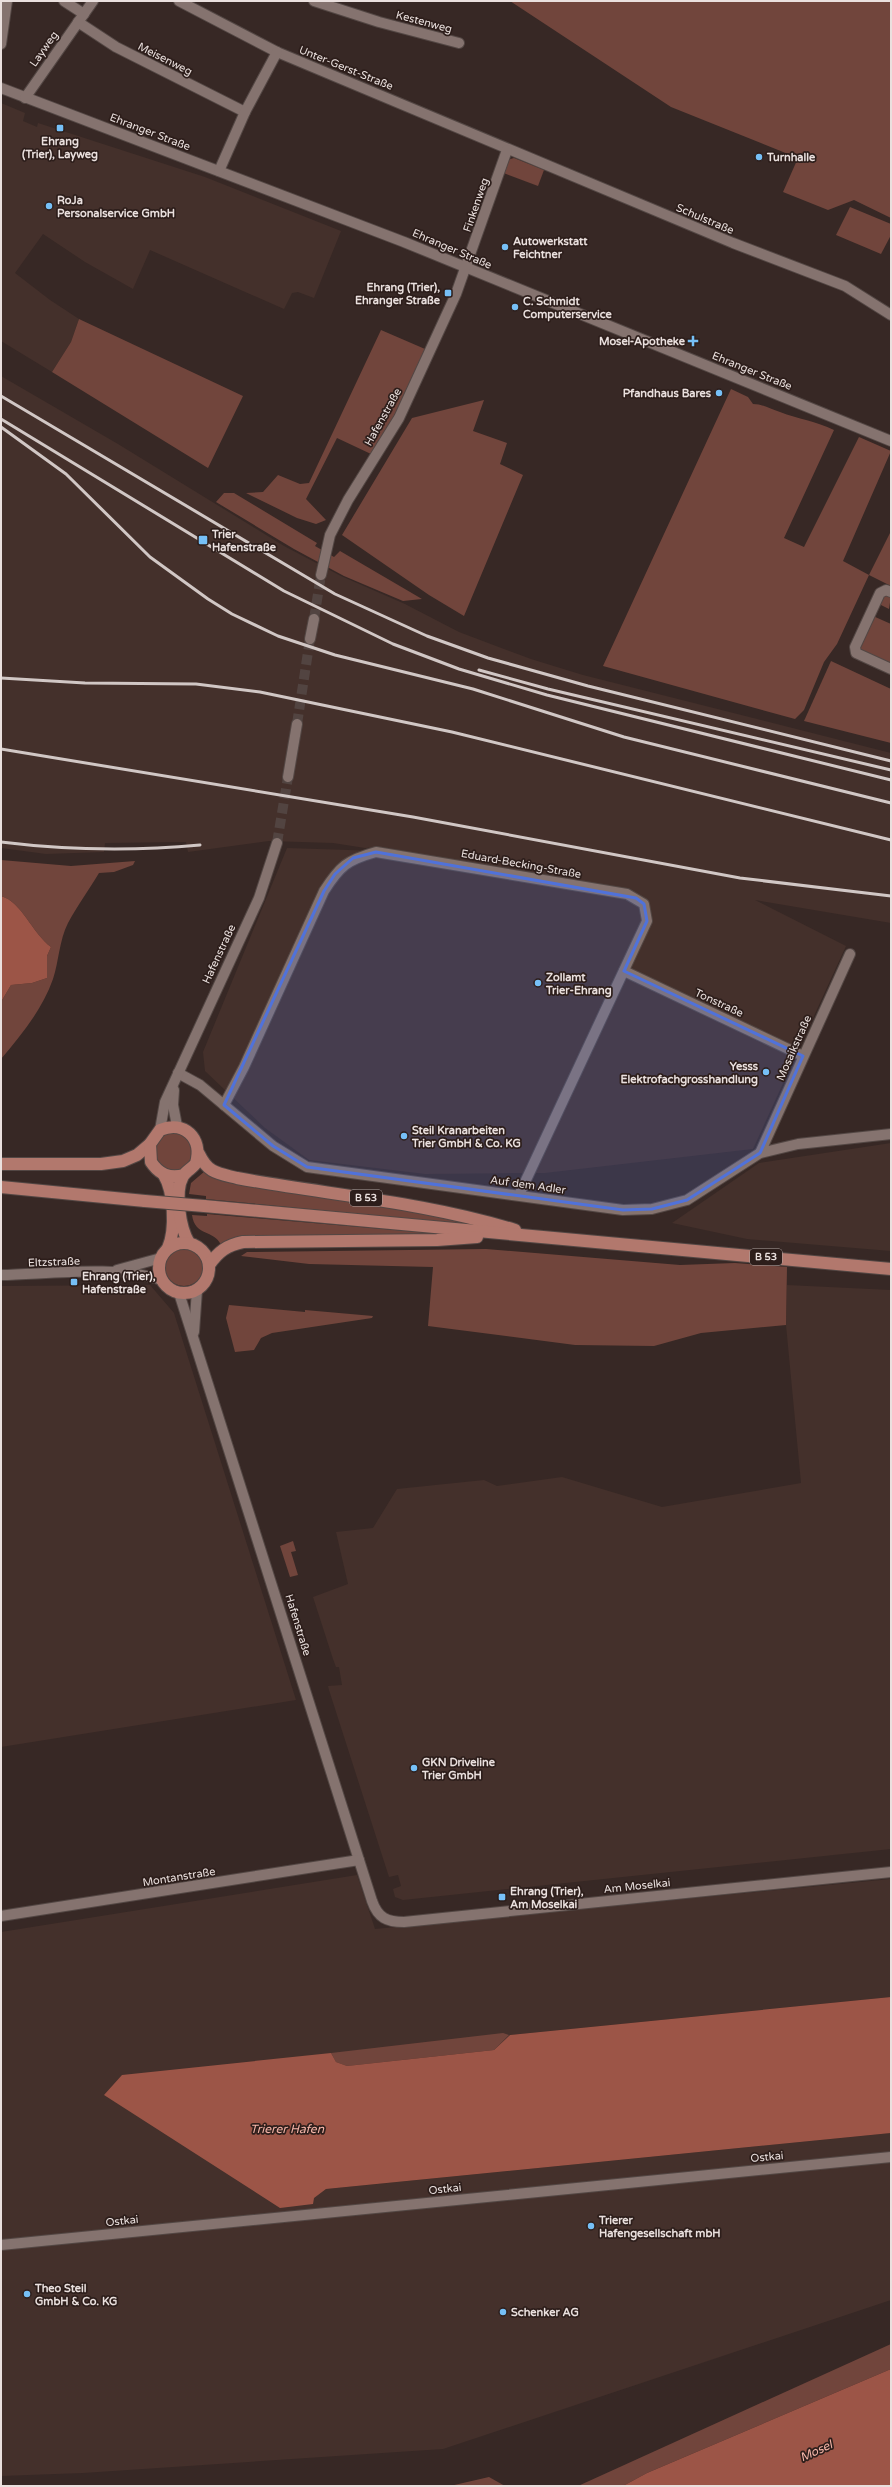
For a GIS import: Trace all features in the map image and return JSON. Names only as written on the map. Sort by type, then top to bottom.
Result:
[{"type":"main road","points":[[1,1164],[101,1164],[123,1161],[137,1155],[150,1144],[160,1130],[177,1126]]},
{"type":"main road","name":"B 53","points":[[177,1126],[186,1130],[193,1136],[198,1144],[199,1154],[205,1166],[210,1170],[237,1178],[470,1216],[539,1237]]},
{"type":"main road","points":[[150,1144],[151,1162],[164,1175],[168,1182],[174,1230],[159,1269],[162,1280],[166,1286],[180,1293],[197,1290]]},
{"type":"main road","points":[[199,1154],[194,1166],[184,1175],[179,1188],[180,1204],[186,1237],[189,1243],[202,1251],[209,1265]]},
{"type":"main road","points":[[164,1175],[174,1177],[184,1175]]},
{"type":"main road","name":"B 53","points":[[1,1187],[891,1269]]},
{"type":"main road","name":"B 53","points":[[197,1290],[207,1279],[209,1265],[215,1256],[227,1246],[243,1242],[430,1240],[518,1235]]},
{"type":"main road","points":[[165,1253],[178,1244],[189,1243]]},
{"type":"street","points":[[1,44],[7,1]]},
{"type":"street","points":[[64,1],[81,18]]},
{"type":"street","name":"Layweg","points":[[25,98],[93,1]]},
{"type":"street","name":"Unter-Gerst-Straße","points":[[179,1],[195,5],[277,52],[507,150]]},
{"type":"street","name":"Kestenweg","points":[[314,1],[380,22],[459,43]]},
{"type":"street","name":"Meisenweg","points":[[81,18],[116,47],[245,112]]},
{"type":"street","points":[[219,171],[245,112],[277,52]]},
{"type":"street","name":"Ehranger Straße","points":[[1,88],[404,242],[891,441]]},
{"type":"street","name":"Finkenweg","points":[[466,268],[507,150]]},
{"type":"street","name":"Schulstraße","points":[[507,150],[733,244],[845,286],[891,315]]},
{"type":"street","name":"Hafenstraße","points":[[321,575],[330,535],[348,500],[399,418],[466,268]]},
{"type":"street","points":[[891,592],[886,590],[880,593],[855,647],[856,653],[891,669]]},
{"type":"street","points":[[310,639],[314,618]]},
{"type":"street","points":[[288,777],[297,724]]},
{"type":"street","name":"Hafenstraße","points":[[160,1130],[165,1102],[259,898],[277,843]]},
{"type":"street","name":"Eduard-Becking-Straße","points":[[224,1105],[244,1068],[324,892],[335,874],[353,858],[376,852],[627,894],[644,904],[647,920],[519,1195]]},
{"type":"street","name":"Mosaikstraße","points":[[760,1153],[850,954]]},
{"type":"street","name":"Tonstraße","points":[[624,972],[803,1056]]},
{"type":"street","name":"Hafenstraße","points":[[177,1126],[172,1096],[178,1073]]},
{"type":"street","name":"Auf dem Adler","points":[[178,1073],[200,1085],[273,1146],[307,1167],[623,1210],[652,1209],[687,1200],[760,1153],[798,1144],[891,1134]]},
{"type":"street","name":"Eltzstraße","points":[[108,1272],[165,1253]]},
{"type":"street","name":"Eltzstraße","points":[[1,1275],[108,1272],[147,1275],[162,1280]]},
{"type":"street","name":"Hafenstraße","points":[[194,1334],[197,1290]]},
{"type":"street","name":"Hafenstraße","points":[[180,1293],[375,1909],[386,1920]]},
{"type":"street","name":"Montanstraße","points":[[1,1916],[360,1860]]},
{"type":"street","name":"Am Moselkai","points":[[386,1920],[404,1922],[891,1872]]},
{"type":"street","name":"Ostkai","points":[[1,2245],[891,2156]]},
{"type":"highlighted area","points":[[376,852],[636,898],[644,904],[647,921],[624,971],[803,1056],[760,1153],[687,1200],[652,1209],[623,1210],[307,1167],[273,1146],[224,1105],[324,891],[335,874],[353,858]]},
{"type":"shaded area","points":[[510,1],[891,1],[891,218],[854,200],[828,210],[783,192],[798,158],[671,107]]},
{"type":"shaded area","points":[[1,103],[25,113],[23,121],[37,127],[38,123],[205,177],[341,231],[314,298],[298,292],[292,293],[284,309],[150,250],[133,289],[85,262],[43,234],[15,273],[50,300],[79,319],[71,342],[52,372],[1,341]]},
{"type":"shaded area","points":[[514,158],[544,170],[538,186],[501,172],[507,160]]},
{"type":"shaded area","points":[[850,207],[891,224],[891,235],[881,254],[836,235]]},
{"type":"shaded area","points":[[79,319],[243,396],[208,468],[52,372],[71,342]]},
{"type":"shaded area","points":[[381,330],[425,349],[394,416],[371,454],[337,438],[306,499],[326,520],[316,524],[297,518],[246,493],[263,492],[278,475],[300,484],[309,483]]},
{"type":"shaded area","points":[[1,376],[118,444],[284,546],[341,576],[405,604],[459,632],[531,659],[583,675],[891,753],[891,923],[755,900],[846,946],[753,1149],[545,1173],[425,1174],[309,1160],[265,1128],[205,1071],[203,1052],[287,848],[410,852],[383,847],[365,848],[333,843],[269,841],[188,852],[186,842],[105,843],[104,852],[46,854],[1,848]]},
{"type":"shaded area","points":[[731,389],[748,397],[753,404],[820,424],[834,430],[784,538],[804,547],[859,437],[891,451],[843,561],[869,575],[837,644],[824,662],[804,710],[795,719],[603,666]]},
{"type":"shaded area","points":[[484,400],[473,431],[507,443],[500,464],[523,475],[464,616],[429,595],[342,535],[412,418]]},
{"type":"shaded area","points":[[224,493],[234,493],[317,543],[315,546],[334,557],[340,551],[422,599],[403,601],[344,576],[294,549],[216,502]]},
{"type":"shaded area","points":[[891,531],[891,586],[869,575]]},
{"type":"shaded area","points":[[886,594],[891,596],[889,609],[879,604],[873,616],[891,624],[891,664],[859,649],[881,597]]},
{"type":"shaded area","points":[[831,661],[891,689],[891,743],[804,721]]},
{"type":"shaded area","points":[[1,860],[71,866],[135,861],[133,865],[114,872],[99,873],[68,923],[61,944],[53,979],[43,1001],[24,1031],[1,1059],[1,1002],[11,985],[32,983],[47,978],[47,956],[51,947],[38,934],[21,911],[8,899],[1,896]]},
{"type":"shaded area","points":[[173,1133],[183,1136],[189,1142],[192,1152],[189,1162],[183,1168],[173,1171],[163,1168],[157,1162],[154,1152],[157,1142],[163,1136]]},
{"type":"shaded area","points":[[891,1143],[891,1251],[747,1239],[672,1223],[759,1163]]},
{"type":"shaded area","points":[[205,1171],[463,1220],[463,1224],[206,1199],[206,1196],[189,1194],[191,1183]]},
{"type":"shaded area","points":[[207,1214],[443,1234],[443,1236],[221,1245],[214,1237],[197,1227],[194,1222],[192,1215],[207,1216]]},
{"type":"shaded area","points":[[180,1248],[188,1248],[200,1257],[203,1267],[200,1277],[194,1283],[188,1286],[180,1286],[168,1277],[165,1271],[165,1263],[174,1251]]},
{"type":"shaded area","points":[[486,1249],[680,1265],[735,1263],[787,1267],[786,1325],[701,1333],[654,1346],[575,1345],[428,1326],[433,1267],[309,1264],[241,1256],[247,1252]]},
{"type":"shaded area","points":[[150,1285],[174,1313],[296,1700],[1,1747],[1,1286]]},
{"type":"shaded area","points":[[787,1285],[891,1290],[891,1849],[403,1900],[395,1897],[393,1889],[401,1886],[398,1875],[389,1877],[329,1690],[328,1686],[342,1685],[339,1667],[336,1667],[333,1659],[313,1597],[348,1584],[336,1532],[373,1528],[397,1489],[484,1480],[497,1486],[562,1477],[662,1507],[801,1483],[786,1325]]},
{"type":"shaded area","points":[[229,1305],[373,1316],[372,1318],[272,1333],[261,1338],[254,1350],[235,1352],[226,1318]]},
{"type":"shaded area","points":[[293,1541],[296,1551],[291,1552],[298,1575],[290,1577],[280,1546]]},
{"type":"shaded area","points":[[357,1875],[375,1929],[891,1879],[891,1997],[510,2035],[494,2050],[401,2060],[313,2198],[326,2189],[891,2133],[891,2300],[443,2449],[83,2473],[1,2476],[1,1932]]},
{"type":"shaded area","points":[[503,2033],[509,2035],[494,2050],[347,2066],[336,2062],[331,2053]]},
{"type":"shaded area","points":[[891,2344],[891,2369],[647,2473],[623,2486],[578,2486]]},
{"type":"shaded area","points":[[489,2477],[505,2486],[450,2486]]},
{"type":"water","points":[[1,896],[8,899],[21,911],[38,934],[51,947],[47,956],[47,978],[32,983],[11,985],[1,1002]]},
{"type":"water","name":"Trierer Hafen","points":[[891,1997],[891,2133],[326,2189],[314,2198],[313,2204],[280,2208],[104,2095],[122,2075],[331,2053],[336,2062],[347,2066],[494,2050],[510,2035]]},
{"type":"water","name":"Mosel","points":[[891,2369],[891,2486],[623,2486],[647,2473]]},
{"type":"tunnel","points":[[314,619],[321,575]]},
{"type":"tunnel","points":[[297,724],[310,639]]},
{"type":"tunnel","points":[[277,843],[288,777]]},
{"type":"railway","points":[[1,396],[335,594],[427,636],[488,658],[588,686],[891,761]]},
{"type":"railway","points":[[1,419],[284,591],[393,644],[459,669],[547,695],[891,780]]},
{"type":"railway","points":[[1,427],[66,474],[150,557],[208,599],[232,614],[278,636],[335,655],[473,689],[624,737],[891,803]]},
{"type":"railway","points":[[479,670],[548,689],[891,770]]},
{"type":"railway","points":[[1,678],[85,683],[196,684],[260,692],[452,732],[891,840]]},
{"type":"railway","points":[[1,749],[413,817],[740,878],[891,896]]},
{"type":"railway","points":[[1,842],[50,847],[100,849],[200,845]]},
{"type":"place","name":"Ehrang (Trier), Layweg","points":[[60,128]]},
{"type":"place","name":"Turnhalle","points":[[759,157]]},
{"type":"place","name":"RoJa Personalservice GmbH","points":[[49,206]]},
{"type":"place","name":"Autowerkstatt Feichtner","points":[[505,247]]},
{"type":"place","name":"Ehrang (Trier), Ehranger Straße","points":[[448,293]]},
{"type":"place","name":"C. Schmidt Computerservice","points":[[515,307]]},
{"type":"place","name":"Mosel-Apotheke","points":[[693,341]]},
{"type":"place","name":"Pfandhaus Bares","points":[[719,393]]},
{"type":"place","name":"Trier Hafenstraße","points":[[203,540]]},
{"type":"place","name":"Zollamt Trier-Ehrang","points":[[538,983]]},
{"type":"place","name":"Yesss Elektrofachgrosshandlung","points":[[766,1072]]},
{"type":"place","name":"Steil Kranarbeiten Trier GmbH & Co. KG","points":[[404,1136]]},
{"type":"place","name":"Ehrang (Trier), Hafenstraße","points":[[74,1282]]},
{"type":"place","name":"GKN Driveline Trier GmbH","points":[[414,1768]]},
{"type":"place","name":"Ehrang (Trier), Am Moselkai","points":[[502,1897]]},
{"type":"place","name":"Trierer Hafengesellschaft mbH","points":[[591,2226]]},
{"type":"place","name":"Theo Steil GmbH & Co. KG","points":[[27,2294]]},
{"type":"place","name":"Schenker AG","points":[[503,2312]]}]
